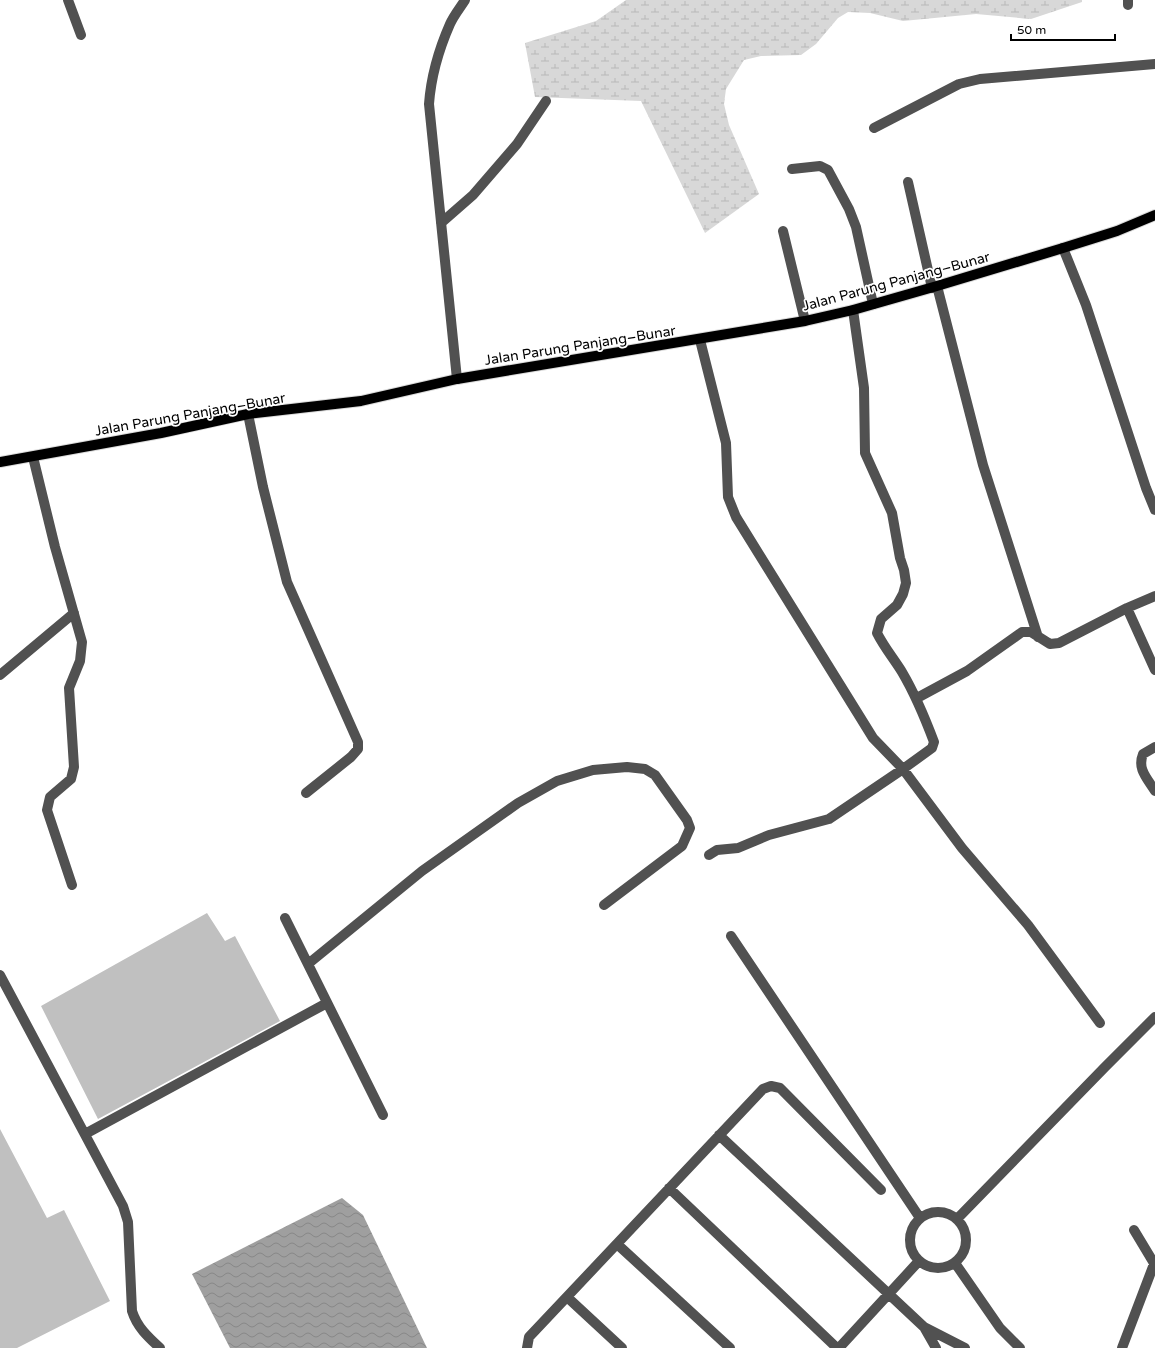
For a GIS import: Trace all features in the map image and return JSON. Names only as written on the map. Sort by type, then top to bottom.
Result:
[{"type":"main road","name":"Jalan Parung Panjang–Bunar","points":[[0,462],[161,433],[248,414],[361,401],[457,379],[700,340],[805,321],[852,310],[935,287],[1117,231],[1155,215]]},
{"type":"street","points":[[68,0],[81,35]]},
{"type":"street","points":[[457,379],[429,104],[430,87],[450,23],[465,0]]},
{"type":"street","points":[[874,128],[959,84],[980,79],[1155,64]]},
{"type":"street","points":[[441,223],[473,195],[517,144],[546,101]]},
{"type":"street","points":[[792,169],[820,166],[828,170],[849,209],[856,226],[873,304]]},
{"type":"street","points":[[908,182],[983,465],[1038,637]]},
{"type":"street","points":[[783,231],[805,321]]},
{"type":"street","points":[[1063,248],[1086,305],[1146,488],[1155,510]]},
{"type":"street","points":[[709,855],[717,850],[738,848],[769,835],[829,818],[903,769],[932,748],[934,744],[917,698],[901,671],[882,645],[877,633],[881,619],[897,605],[903,594],[906,583],[892,513],[865,453],[864,388],[852,310]]},
{"type":"street","points":[[700,340],[726,443],[728,497],[736,517],[874,738],[903,769],[962,848],[1028,925],[1100,1023]]},
{"type":"street","points":[[248,414],[263,487],[287,582],[358,742],[358,749],[352,758],[306,793]]},
{"type":"street","points":[[33,457],[55,547],[82,642],[80,662],[69,688],[74,767],[71,779],[50,797],[47,810],[72,884]]},
{"type":"street","points":[[917,698],[967,671],[1022,632],[1031,632],[1050,644],[1060,643],[1127,608],[1155,596]]},
{"type":"street","points":[[1127,608],[1155,670]]},
{"type":"street","points":[[0,675],[74,613]]},
{"type":"street","points":[[1155,748],[1142,754],[1140,762],[1141,768],[1155,791]]},
{"type":"street","points":[[308,964],[422,871],[524,800],[557,781],[593,770],[627,767],[645,769],[655,775],[687,820],[690,828],[682,846],[604,905]]},
{"type":"street","points":[[285,918],[383,1116]]},
{"type":"street","points":[[731,936],[920,1218]]},
{"type":"street","points":[[0,975],[123,1206],[128,1222],[132,1311],[135,1321],[144,1333],[160,1348]]},
{"type":"street","points":[[85,1134],[327,1003]]},
{"type":"street","points":[[957,1219],[1099,1072],[1155,1017]]},
{"type":"street","points":[[527,1348],[529,1337],[763,1089],[771,1086],[780,1088],[882,1190]]},
{"type":"street","points":[[719,1135],[924,1327],[965,1348]]},
{"type":"street","points":[[669,1188],[842,1347],[919,1261]]},
{"type":"street","points":[[939,1212],[949,1214],[957,1219],[963,1227],[966,1236],[966,1247],[962,1256],[955,1263],[946,1267],[937,1268],[927,1266],[919,1261],[913,1253],[910,1244],[912,1230],[920,1218],[929,1213],[939,1212]]},
{"type":"street","points":[[1122,1348],[1155,1265],[1134,1230]]},
{"type":"street","points":[[617,1244],[730,1348]]},
{"type":"street","points":[[955,1263],[1000,1328],[1020,1348]]},
{"type":"street","points":[[567,1296],[622,1348]]},
{"type":"street","points":[[924,1327],[936,1348]]},
{"type":"green space","points":[[626,0],[1082,0],[1082,2],[1031,19],[976,14],[903,21],[870,13],[848,12],[838,18],[816,44],[801,55],[761,56],[744,60],[726,89],[724,104],[729,125],[759,194],[705,233],[641,101],[535,97],[525,43],[596,21]]},
{"type":"water","points":[[342,1198],[363,1215],[427,1348],[230,1348],[192,1274]]},
{"type":"building","points":[[207,913],[225,941],[235,936],[280,1021],[98,1119],[41,1006]]},
{"type":"building","points":[[0,1129],[47,1218],[64,1210],[110,1301],[17,1348],[0,1348]]}]
